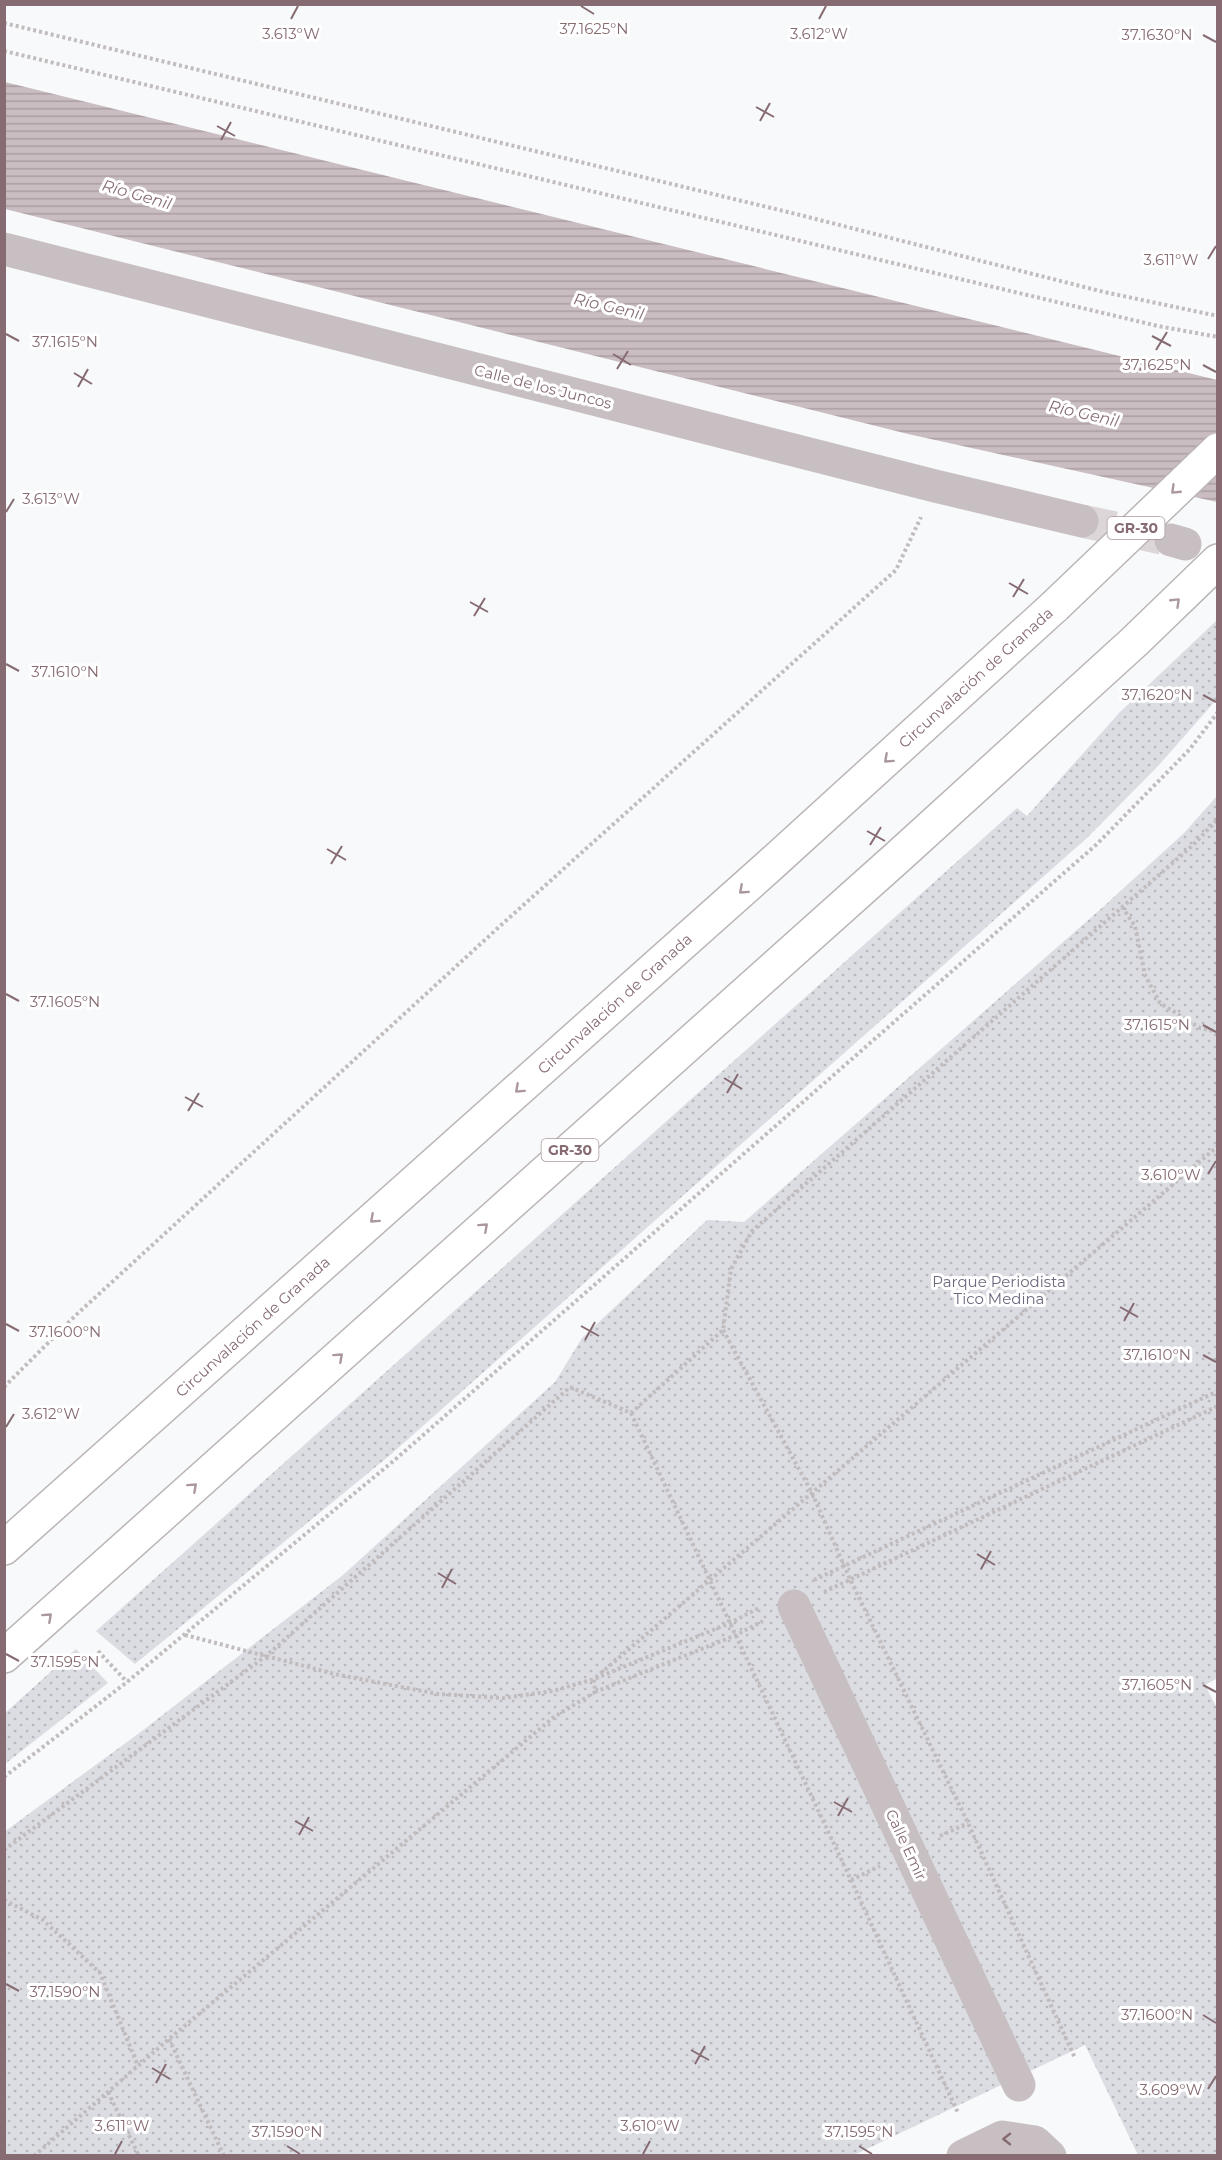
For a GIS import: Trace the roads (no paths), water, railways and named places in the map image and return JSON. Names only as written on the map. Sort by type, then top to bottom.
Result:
[{"type":"highway","name":"Circunvalación de Granada","points":[[4,1548],[733,899],[1055,606],[1218,450]]},
{"type":"highway","name":"GR-30","points":[[4,1656],[900,855],[1134,642],[1218,561]]},
{"type":"street","name":"Calle de los Juncos","points":[[4,249],[213,304],[1082,521]]},
{"type":"street","name":"Calle Emir","points":[[803,1593],[1019,2085]]},
{"type":"street","points":[[963,2156],[1002,2137],[1035,2142],[1050,2156]]},
{"type":"water","name":"Río Genil","points":[[5,82],[1217,380],[1217,502],[908,434],[5,209]]},
{"type":"tunnel","points":[[1082,521],[1171,540]]},
{"type":"park label","name":"Parque Periodista Tico Medina","points":[[999,1290]]}]
